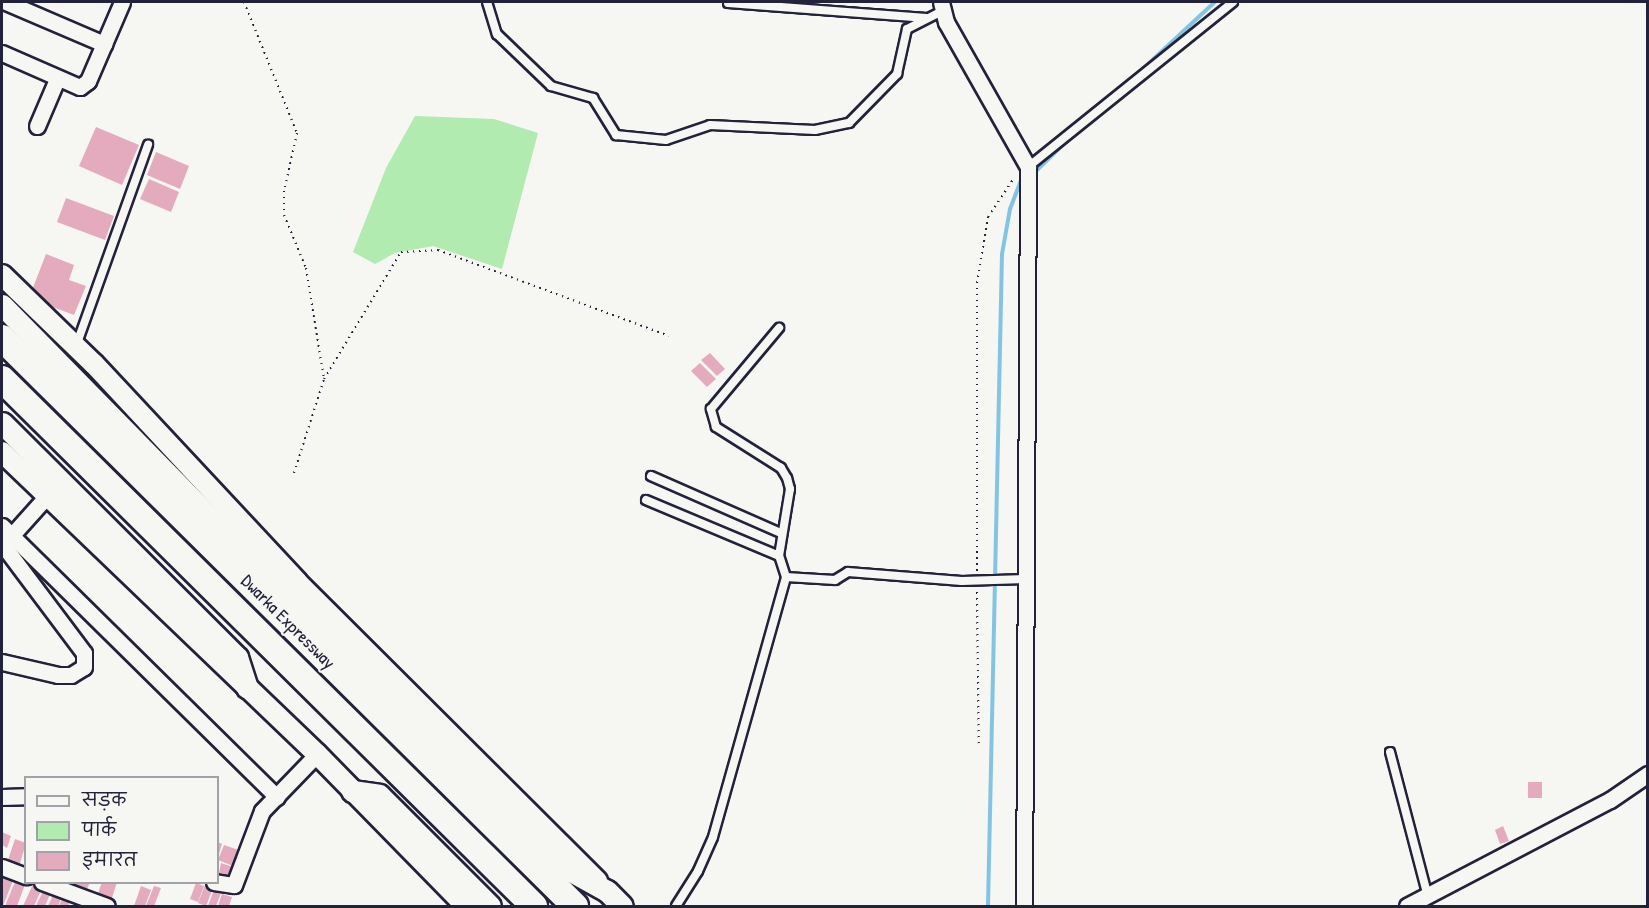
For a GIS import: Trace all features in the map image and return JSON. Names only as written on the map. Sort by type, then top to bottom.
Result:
[{"type":"highway","name":"Dwarka Expressway","points":[[2,338],[575,906]]},
{"type":"highway","name":"Dwarka Expressway","points":[[2,379],[534,906]]},
{"type":"main road","points":[[2,305],[185,491],[562,866],[607,891],[622,906]]},
{"type":"main road","points":[[2,423],[237,657],[247,687]]},
{"type":"main road","points":[[352,790],[379,795],[490,906]]},
{"type":"street","points":[[6,2],[104,44]]},
{"type":"street","points":[[2,53],[73,86],[85,85],[122,2]]},
{"type":"street","points":[[936,10],[1028,167],[1024,906]]},
{"type":"street","points":[[37,126],[57,79]]},
{"type":"street","points":[[2,275],[76,347],[297,582],[607,891]]},
{"type":"street","points":[[2,452],[316,754],[466,906]]},
{"type":"street","points":[[2,662],[58,675],[71,675],[84,667],[84,653],[3,545],[6,530],[47,496]]},
{"type":"street","points":[[6,530],[277,797]]},
{"type":"street","points":[[219,883],[234,885],[256,821],[316,754]]},
{"type":"street","points":[[1407,906],[1427,893],[1610,800],[1647,774]]},
{"type":"street","points":[[2,867],[24,875]]},
{"type":"street","points":[[47,884],[107,906]]},
{"type":"lane","points":[[487,2],[497,34],[551,86],[593,98],[616,135],[666,140],[710,125],[815,130],[849,123],[894,78],[907,29],[936,10]]},
{"type":"lane","points":[[1028,167],[1233,2]]},
{"type":"lane","points":[[728,3],[936,10]]},
{"type":"lane","points":[[76,347],[148,145]]},
{"type":"lane","points":[[676,906],[698,872],[712,837],[786,577],[779,556],[790,489],[788,478],[781,468],[716,427],[711,420],[711,409],[779,328]]},
{"type":"lane","points":[[651,476],[781,533]]},
{"type":"lane","points":[[646,500],[779,556]]},
{"type":"lane","points":[[786,577],[835,580],[848,572],[962,581],[1026,579]]},
{"type":"lane","points":[[1390,752],[1427,893]]},
{"type":"path","points":[[244,2],[297,133],[284,191],[284,215],[306,268],[324,379]]},
{"type":"path","points":[[977,578],[977,283],[988,217],[1003,189],[1028,167]]},
{"type":"path","points":[[294,473],[324,379],[401,252],[438,250],[669,336]]},
{"type":"path","points":[[977,590],[979,746]]},
{"type":"green space","points":[[415,116],[494,119],[538,133],[502,269],[433,246],[395,253],[375,264],[353,252],[386,168]]},
{"type":"building","points":[[96,127],[139,145],[122,185],[79,166]]},
{"type":"building","points":[[156,152],[189,166],[180,189],[147,175]]},
{"type":"building","points":[[149,179],[179,192],[171,212],[140,199]]},
{"type":"building","points":[[66,198],[114,216],[105,240],[57,222]]},
{"type":"building","points":[[46,254],[74,265],[69,280],[86,286],[74,315],[29,298]]},
{"type":"building","points":[[710,353],[725,369],[717,376],[701,360]]},
{"type":"building","points":[[700,363],[716,379],[707,387],[691,371]]},
{"type":"building","points":[[1528,782],[1542,782],[1542,798],[1528,798]]},
{"type":"building","points":[[1503,826],[1509,841],[1500,844],[1495,830]]},
{"type":"building","points":[[2,832],[11,836],[7,848],[2,845]]},
{"type":"building","points":[[15,839],[24,842],[18,870],[6,866]]},
{"type":"building","points":[[224,845],[239,850],[233,866],[219,860]]},
{"type":"building","points":[[221,863],[233,867],[226,881],[219,879]]},
{"type":"building","points":[[2,873],[14,878],[3,906],[2,906]]},
{"type":"building","points":[[17,877],[24,881],[25,884],[17,906],[5,906]]},
{"type":"building","points":[[33,884],[42,888],[34,906],[23,906]]},
{"type":"building","points":[[70,884],[89,884],[85,894],[69,888]]},
{"type":"building","points":[[101,884],[116,884],[110,904],[96,899]]},
{"type":"building","points":[[196,884],[204,886],[198,902],[190,899]]},
{"type":"building","points":[[205,885],[213,888],[206,906],[198,903]]},
{"type":"building","points":[[141,886],[151,890],[145,906],[134,906]]},
{"type":"building","points":[[154,886],[161,888],[154,906],[146,906]]},
{"type":"building","points":[[44,889],[51,892],[45,906],[36,906]]},
{"type":"building","points":[[214,890],[221,893],[216,906],[208,906]]},
{"type":"building","points":[[222,894],[232,897],[229,906],[218,906]]},
{"type":"building","points":[[53,895],[61,898],[58,906],[48,906]]},
{"type":"building","points":[[62,898],[70,902],[68,906],[59,906]]},
{"type":"waterway","points":[[1132,79],[1215,2]]},
{"type":"waterway","points":[[1036,171],[1072,136]]},
{"type":"waterway","points":[[988,906],[1002,254],[1010,209],[1021,181]]}]
